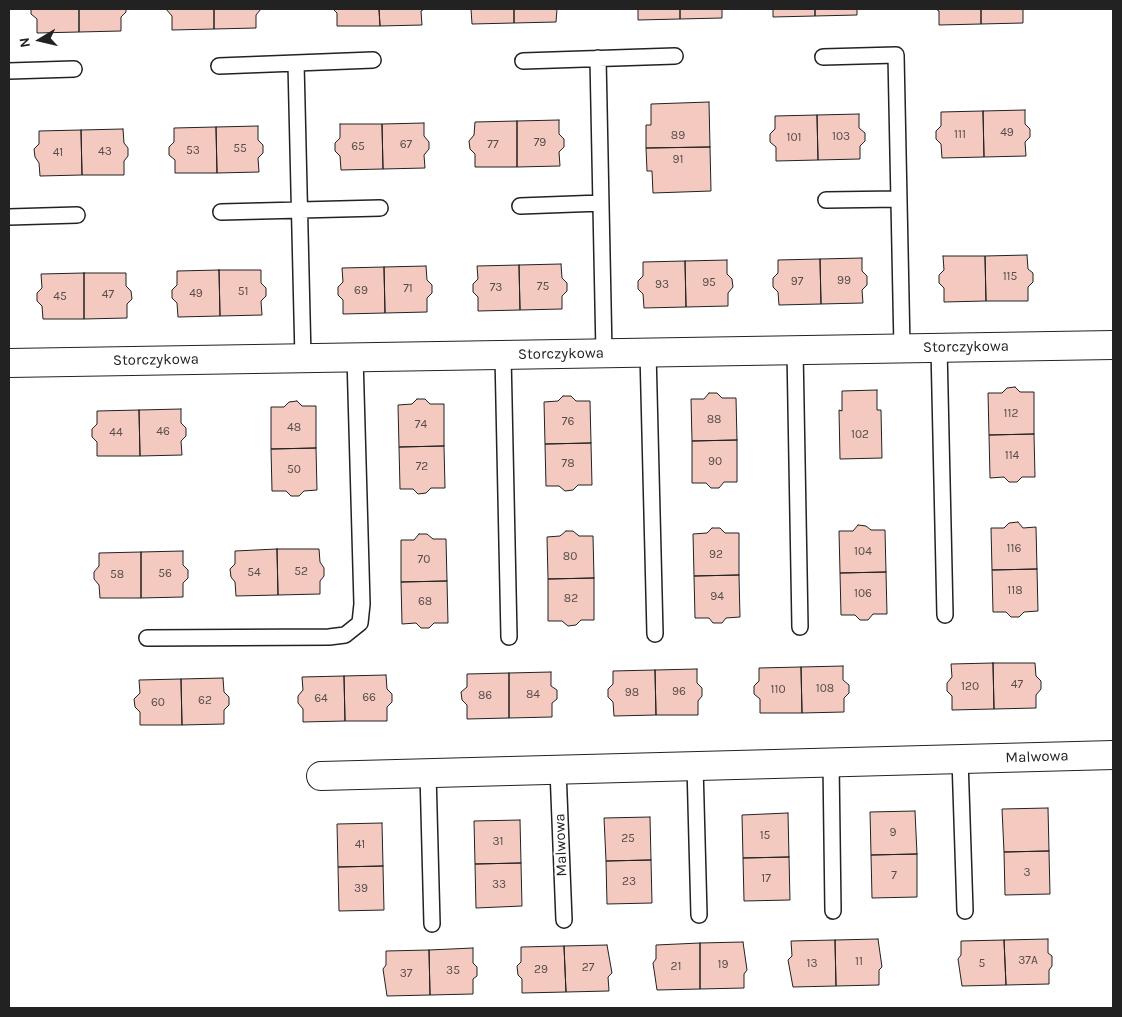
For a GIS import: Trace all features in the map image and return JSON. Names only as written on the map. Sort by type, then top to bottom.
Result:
[{"type":"street","name":"Storczykowa","points":[[9,363],[1113,345]]},
{"type":"street","name":"Malwowa","points":[[322,776],[1113,755]]},
{"type":"lane","points":[[823,56],[896,55],[902,348]]},
{"type":"lane","points":[[523,61],[675,56]]},
{"type":"lane","points":[[598,58],[604,353]]},
{"type":"lane","points":[[219,66],[374,60]]},
{"type":"lane","points":[[296,63],[303,358]]},
{"type":"lane","points":[[9,71],[74,69]]},
{"type":"lane","points":[[826,200],[900,199]]},
{"type":"lane","points":[[520,206],[601,203]]},
{"type":"lane","points":[[221,212],[380,208]]},
{"type":"lane","points":[[9,217],[77,215]]},
{"type":"lane","points":[[939,348],[945,615]]},
{"type":"lane","points":[[794,350],[800,627]]},
{"type":"lane","points":[[648,352],[655,634]]},
{"type":"lane","points":[[503,355],[509,637]]},
{"type":"lane","points":[[147,638],[329,637],[345,635],[360,623],[362,604],[355,357]]},
{"type":"lane","points":[[960,759],[966,911]]},
{"type":"lane","points":[[831,762],[833,911]]},
{"type":"lane","points":[[695,766],[699,915]]},
{"type":"lane","name":"Malwowa","points":[[558,770],[564,920]]},
{"type":"lane","points":[[428,773],[432,924]]},
{"type":"building","points":[[31,9],[79,9],[79,32],[37,33],[37,19],[31,14]]},
{"type":"building","points":[[79,9],[126,9],[126,12],[121,17],[121,31],[79,32]]},
{"type":"building","points":[[166,9],[214,9],[214,29],[172,30],[172,16]]},
{"type":"building","points":[[214,9],[261,9],[256,15],[256,28],[214,29]]},
{"type":"building","points":[[333,9],[379,9],[380,26],[337,26],[337,13]]},
{"type":"building","points":[[379,9],[424,9],[421,11],[422,25],[380,26]]},
{"type":"building","points":[[471,9],[514,9],[514,23],[472,24]]},
{"type":"building","points":[[514,9],[557,9],[556,22],[514,23]]},
{"type":"building","points":[[638,9],[680,9],[680,19],[638,20]]},
{"type":"building","points":[[680,9],[722,9],[722,18],[680,19]]},
{"type":"building","points":[[773,9],[815,9],[815,16],[773,17]]},
{"type":"building","points":[[815,9],[857,9],[857,15],[815,16]]},
{"type":"building","points":[[936,9],[981,9],[981,24],[939,25],[939,11]]},
{"type":"building","points":[[981,9],[1023,9],[1023,23],[981,24]]},
{"type":"building","points":[[709,102],[710,147],[646,148],[646,125],[651,125],[651,104]]},
{"type":"building","points":[[1025,110],[1025,124],[1030,129],[1030,137],[1025,142],[1026,156],[984,157],[983,111]]},
{"type":"building","points":[[983,111],[984,157],[942,158],[941,144],[936,139],[936,131],[941,126],[941,112]]},
{"type":"building","points":[[859,114],[859,128],[865,133],[865,141],[860,146],[860,159],[818,160],[817,115]]},
{"type":"building","points":[[817,115],[818,160],[776,161],[776,147],[770,142],[770,134],[775,129],[775,116]]},
{"type":"building","points":[[559,120],[559,134],[564,139],[564,147],[559,152],[560,166],[517,167],[517,121]]},
{"type":"building","points":[[517,121],[517,167],[475,167],[475,154],[470,149],[469,141],[474,135],[475,122]]},
{"type":"building","points":[[424,123],[424,136],[429,142],[429,149],[424,155],[425,168],[383,169],[382,124]]},
{"type":"building","points":[[340,124],[382,124],[383,169],[341,170],[340,156],[335,151],[335,143],[340,138]]},
{"type":"building","points":[[258,126],[258,140],[263,145],[263,153],[258,158],[259,172],[217,173],[216,127]]},
{"type":"building","points":[[216,127],[217,173],[175,173],[175,160],[169,155],[169,147],[174,142],[174,128]]},
{"type":"building","points":[[123,129],[124,143],[128,148],[128,156],[124,161],[124,175],[82,175],[81,130]]},
{"type":"building","points":[[81,130],[82,175],[40,176],[39,163],[35,157],[34,149],[39,144],[39,131]]},
{"type":"building","points":[[710,147],[711,191],[653,193],[652,171],[647,171],[646,148]]},
{"type":"building","points":[[1027,255],[1028,269],[1033,273],[1033,282],[1028,287],[1028,301],[986,301],[985,256]]},
{"type":"building","points":[[943,256],[985,256],[986,301],[944,302],[944,288],[939,283],[939,275],[944,270]]},
{"type":"building","points":[[862,258],[862,271],[867,276],[867,285],[862,290],[863,303],[821,304],[820,259]]},
{"type":"building","points":[[820,259],[821,304],[779,305],[778,292],[773,287],[773,278],[778,273],[778,260]]},
{"type":"building","points":[[727,260],[727,274],[732,279],[733,287],[728,293],[728,306],[686,307],[685,261]]},
{"type":"building","points":[[685,261],[686,307],[644,308],[643,294],[638,289],[638,281],[643,276],[643,262]]},
{"type":"building","points":[[561,264],[562,278],[567,283],[567,291],[562,296],[562,309],[520,310],[519,265]]},
{"type":"building","points":[[519,265],[520,310],[478,311],[478,297],[473,292],[473,284],[478,279],[477,266]]},
{"type":"building","points":[[426,266],[427,280],[432,285],[432,293],[427,298],[427,312],[385,313],[384,267]]},
{"type":"building","points":[[384,267],[385,313],[343,314],[343,300],[338,295],[338,287],[343,282],[342,268]]},
{"type":"building","points":[[219,270],[261,270],[261,283],[266,288],[266,296],[261,301],[262,315],[220,316]]},
{"type":"building","points":[[219,270],[220,316],[178,317],[177,303],[172,298],[172,290],[177,285],[177,271]]},
{"type":"building","points":[[84,273],[126,273],[126,286],[131,291],[132,299],[127,304],[127,318],[84,319]]},
{"type":"building","points":[[84,273],[84,319],[43,319],[42,306],[37,301],[37,293],[42,288],[41,274]]},
{"type":"building","points":[[1015,387],[1020,392],[1034,392],[1034,434],[989,435],[988,393],[1002,393],[1007,388]]},
{"type":"building","points":[[877,390],[877,410],[881,410],[882,458],[840,459],[839,410],[842,411],[842,391]]},
{"type":"building","points":[[709,393],[717,393],[722,398],[736,398],[737,440],[692,441],[691,399],[704,399]]},
{"type":"building","points":[[563,396],[571,396],[576,401],[590,401],[591,443],[545,444],[544,402],[558,401]]},
{"type":"building","points":[[417,399],[425,399],[430,404],[444,404],[444,446],[399,447],[398,405],[412,404]]},
{"type":"building","points":[[297,401],[302,406],[316,406],[316,448],[271,449],[271,407],[284,407],[289,402]]},
{"type":"building","points":[[181,409],[181,423],[186,428],[186,436],[181,441],[182,455],[140,456],[139,410]]},
{"type":"building","points":[[139,410],[140,456],[97,456],[97,442],[92,437],[92,429],[97,424],[97,411]]},
{"type":"building","points":[[1034,434],[1035,477],[1022,477],[1017,482],[1009,482],[1004,477],[990,478],[989,435]]},
{"type":"building","points":[[737,440],[737,482],[724,482],[719,488],[711,488],[706,483],[692,483],[692,441]]},
{"type":"building","points":[[591,443],[592,485],[578,485],[573,490],[565,491],[559,486],[546,486],[545,444]]},
{"type":"building","points":[[444,446],[445,488],[431,488],[426,493],[418,494],[413,489],[400,489],[399,447]]},
{"type":"building","points":[[316,448],[317,490],[304,491],[299,496],[291,496],[286,491],[272,491],[271,449]]},
{"type":"building","points":[[1018,522],[1023,528],[1036,527],[1037,569],[992,570],[991,528],[1004,528],[1009,523]]},
{"type":"building","points":[[858,525],[866,526],[871,530],[885,530],[886,572],[840,573],[839,531],[853,531]]},
{"type":"building","points":[[712,528],[720,528],[725,533],[739,533],[739,575],[694,576],[693,534],[707,533]]},
{"type":"building","points":[[566,531],[573,531],[579,536],[593,536],[594,578],[548,579],[547,537],[560,536]]},
{"type":"building","points":[[419,534],[427,534],[433,539],[446,539],[447,581],[401,582],[401,540],[414,540]]},
{"type":"building","points":[[277,549],[319,549],[320,562],[324,568],[324,576],[320,581],[320,594],[278,595]]},
{"type":"building","points":[[277,549],[278,595],[236,596],[235,582],[231,577],[230,569],[235,564],[235,551]]},
{"type":"building","points":[[183,551],[183,565],[188,570],[188,578],[183,583],[183,597],[141,598],[141,552]]},
{"type":"building","points":[[141,552],[141,598],[100,598],[99,585],[94,579],[94,572],[99,566],[99,553]]},
{"type":"building","points":[[1037,569],[1038,611],[1024,612],[1019,617],[1011,617],[1006,612],[993,612],[992,570]]},
{"type":"building","points":[[886,572],[887,614],[873,614],[868,620],[860,620],[855,615],[841,615],[840,573]]},
{"type":"building","points":[[739,575],[740,617],[726,618],[722,623],[713,623],[709,618],[695,618],[694,576]]},
{"type":"building","points":[[594,578],[594,620],[581,620],[576,625],[568,626],[562,621],[548,621],[548,579]]},
{"type":"building","points":[[447,581],[448,623],[434,623],[429,628],[421,628],[416,623],[402,624],[401,582]]},
{"type":"building","points":[[993,663],[1035,663],[1036,676],[1041,681],[1041,689],[1036,695],[1036,708],[994,709]]},
{"type":"building","points":[[993,663],[994,709],[952,710],[952,696],[947,691],[947,683],[952,677],[951,664]]},
{"type":"building","points":[[843,666],[843,680],[849,685],[849,693],[844,698],[844,712],[802,713],[801,667]]},
{"type":"building","points":[[801,667],[802,713],[760,713],[760,699],[754,694],[754,686],[759,681],[759,668]]},
{"type":"building","points":[[697,669],[697,683],[702,688],[702,696],[698,701],[698,715],[656,715],[655,670]]},
{"type":"building","points":[[655,670],[656,715],[614,716],[613,702],[608,697],[608,689],[613,684],[613,671]]},
{"type":"building","points":[[551,672],[551,686],[557,690],[557,699],[552,703],[552,717],[509,718],[509,673]]},
{"type":"building","points":[[509,673],[509,718],[467,719],[467,705],[462,700],[461,692],[467,687],[467,674]]},
{"type":"building","points":[[386,675],[387,689],[392,694],[392,702],[387,707],[387,721],[345,721],[344,676]]},
{"type":"building","points":[[344,676],[345,721],[303,722],[303,709],[298,703],[298,696],[303,690],[302,677]]},
{"type":"building","points":[[223,678],[224,692],[229,697],[229,705],[224,710],[224,724],[182,725],[181,679]]},
{"type":"building","points":[[181,679],[182,725],[140,725],[140,712],[135,707],[134,699],[140,693],[139,680]]},
{"type":"building","points":[[1048,808],[1049,851],[1004,852],[1002,809]]},
{"type":"building","points":[[915,811],[917,854],[871,855],[870,812]]},
{"type":"building","points":[[788,813],[789,857],[743,858],[742,815]]},
{"type":"building","points":[[650,817],[651,860],[606,861],[604,818]]},
{"type":"building","points":[[520,820],[521,863],[475,864],[474,821]]},
{"type":"building","points":[[382,823],[383,866],[338,867],[337,824]]},
{"type":"building","points":[[1049,851],[1050,894],[1005,895],[1004,852]]},
{"type":"building","points":[[917,854],[917,897],[872,898],[871,855]]},
{"type":"building","points":[[789,857],[790,900],[744,901],[743,858]]},
{"type":"building","points":[[651,860],[652,903],[607,904],[606,861]]},
{"type":"building","points":[[521,863],[522,906],[476,908],[475,864]]},
{"type":"building","points":[[383,866],[384,910],[339,911],[338,867]]},
{"type":"building","points":[[878,939],[882,967],[879,970],[879,985],[836,986],[835,940]]},
{"type":"building","points":[[1048,939],[1048,953],[1052,956],[1049,984],[1006,985],[1004,940]]},
{"type":"building","points":[[835,940],[836,986],[793,987],[788,960],[792,956],[791,941]]},
{"type":"building","points":[[1004,940],[1006,985],[962,986],[958,959],[961,955],[961,941]]},
{"type":"building","points":[[743,942],[747,970],[744,974],[744,988],[700,989],[700,943]]},
{"type":"building","points":[[700,943],[700,989],[657,990],[653,963],[656,959],[656,945]]},
{"type":"building","points":[[607,945],[612,973],[608,977],[609,991],[566,992],[564,946]]},
{"type":"building","points":[[564,946],[566,992],[522,993],[522,979],[518,975],[517,966],[521,962],[521,947]]},
{"type":"building","points":[[473,948],[473,963],[477,967],[477,976],[473,979],[473,994],[430,995],[429,950]]},
{"type":"building","points":[[429,950],[430,995],[387,996],[383,969],[386,965],[386,951]]}]
